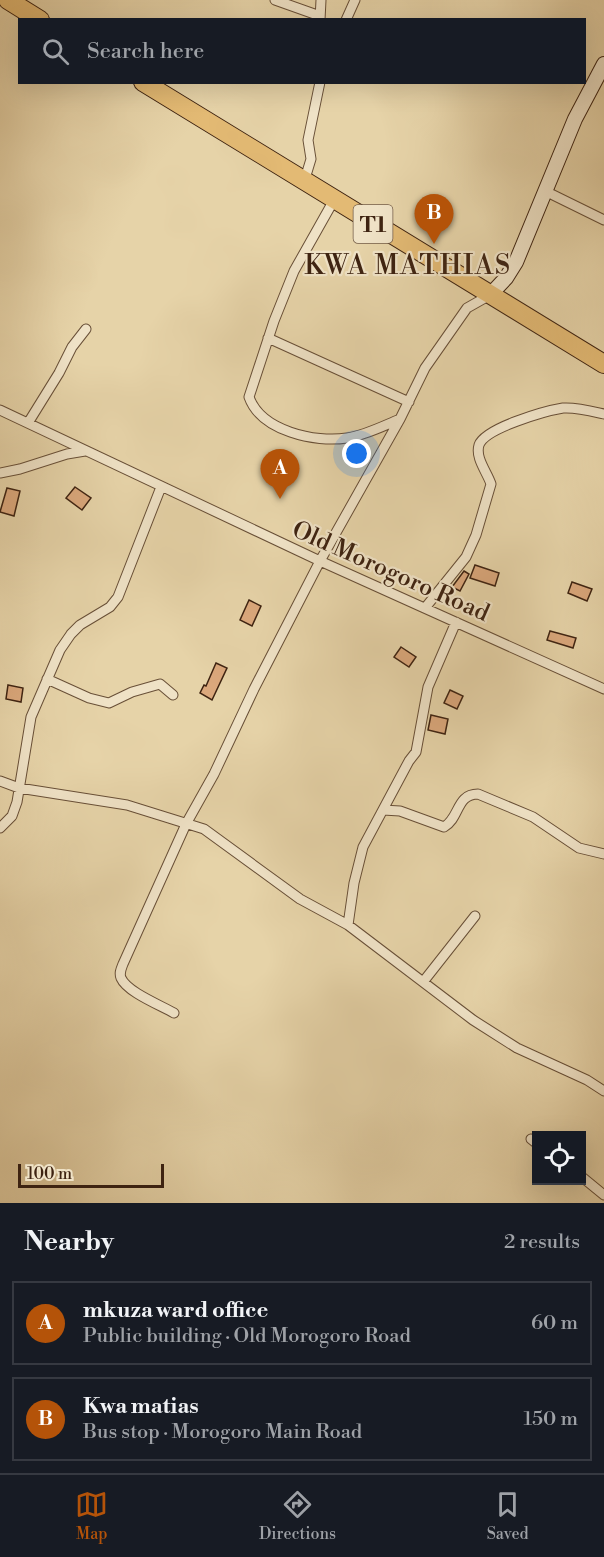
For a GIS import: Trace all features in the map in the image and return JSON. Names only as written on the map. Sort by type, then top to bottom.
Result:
[{"type":"highway","points":[[8,0],[37,18]]},
{"type":"highway","name":"T1","points":[[146,84],[604,364]]},
{"type":"street","points":[[275,0],[320,18],[321,0]]},
{"type":"street","points":[[347,18],[355,0]]},
{"type":"street","points":[[174,1012],[131,989],[122,980],[120,974],[186,824],[214,774],[254,689],[320,561],[400,419],[425,368],[467,308],[490,295],[506,278],[516,262],[575,119],[604,64]]},
{"type":"street","points":[[304,182],[310,159],[308,140],[320,84]]},
{"type":"street","points":[[545,191],[604,220]]},
{"type":"street","points":[[334,200],[294,270],[268,338],[249,398],[252,404],[272,423],[286,432],[300,436],[346,439],[400,419]]},
{"type":"street","points":[[28,423],[72,347],[86,329]]},
{"type":"street","points":[[268,338],[409,402]]},
{"type":"street","points":[[425,609],[466,557],[476,535],[491,484],[479,459],[478,450],[483,438],[508,424],[563,408],[604,414]]},
{"type":"street","name":"Old Morogoro Road","points":[[0,410],[320,561],[604,689]]},
{"type":"street","points":[[0,473],[85,450]]},
{"type":"street","points":[[0,828],[14,810],[31,717],[60,650],[71,634],[87,620],[110,607],[118,597],[161,487]]},
{"type":"street","points":[[348,925],[354,883],[363,847],[416,752],[428,687],[456,622]]},
{"type":"street","points":[[47,680],[89,698],[109,703],[132,692],[160,684],[173,695]]},
{"type":"street","points":[[0,781],[19,788],[128,805],[204,829]]},
{"type":"street","points":[[383,810],[400,811],[444,827],[451,822],[463,799],[471,794],[478,794],[533,817],[579,848],[604,854]]},
{"type":"street","points":[[192,816],[204,829],[300,899],[348,925],[473,1020],[517,1048],[587,1080],[604,1091]]},
{"type":"street","points":[[423,982],[475,916]]},
{"type":"street","points":[[586,1181],[604,1195]]},
{"type":"building","points":[[75,487],[91,498],[82,510],[66,498]]},
{"type":"building","points":[[7,488],[20,491],[14,516],[0,512]]},
{"type":"building","points":[[475,565],[499,573],[495,586],[470,578]]},
{"type":"building","points":[[464,571],[469,574],[460,591],[452,587]]},
{"type":"building","points":[[572,582],[592,589],[587,601],[568,593]]},
{"type":"building","points":[[249,600],[261,606],[252,626],[240,620]]},
{"type":"building","points":[[550,631],[576,638],[573,648],[547,640]]},
{"type":"building","points":[[401,647],[416,657],[409,667],[394,657]]},
{"type":"building","points":[[216,663],[227,668],[212,700],[200,693],[204,685],[206,686]]},
{"type":"building","points":[[8,685],[23,688],[21,702],[6,699]]},
{"type":"building","points":[[450,690],[463,696],[457,709],[444,703]]},
{"type":"building","points":[[431,715],[448,719],[445,734],[428,730]]},
{"type":"place","name":"Kwa matias","points":[[434,244]]},
{"type":"place","name":"mkuza ward office","points":[[280,499]]},
{"type":"district","name":"KWA MATHIAS","points":[[408,265]]}]
